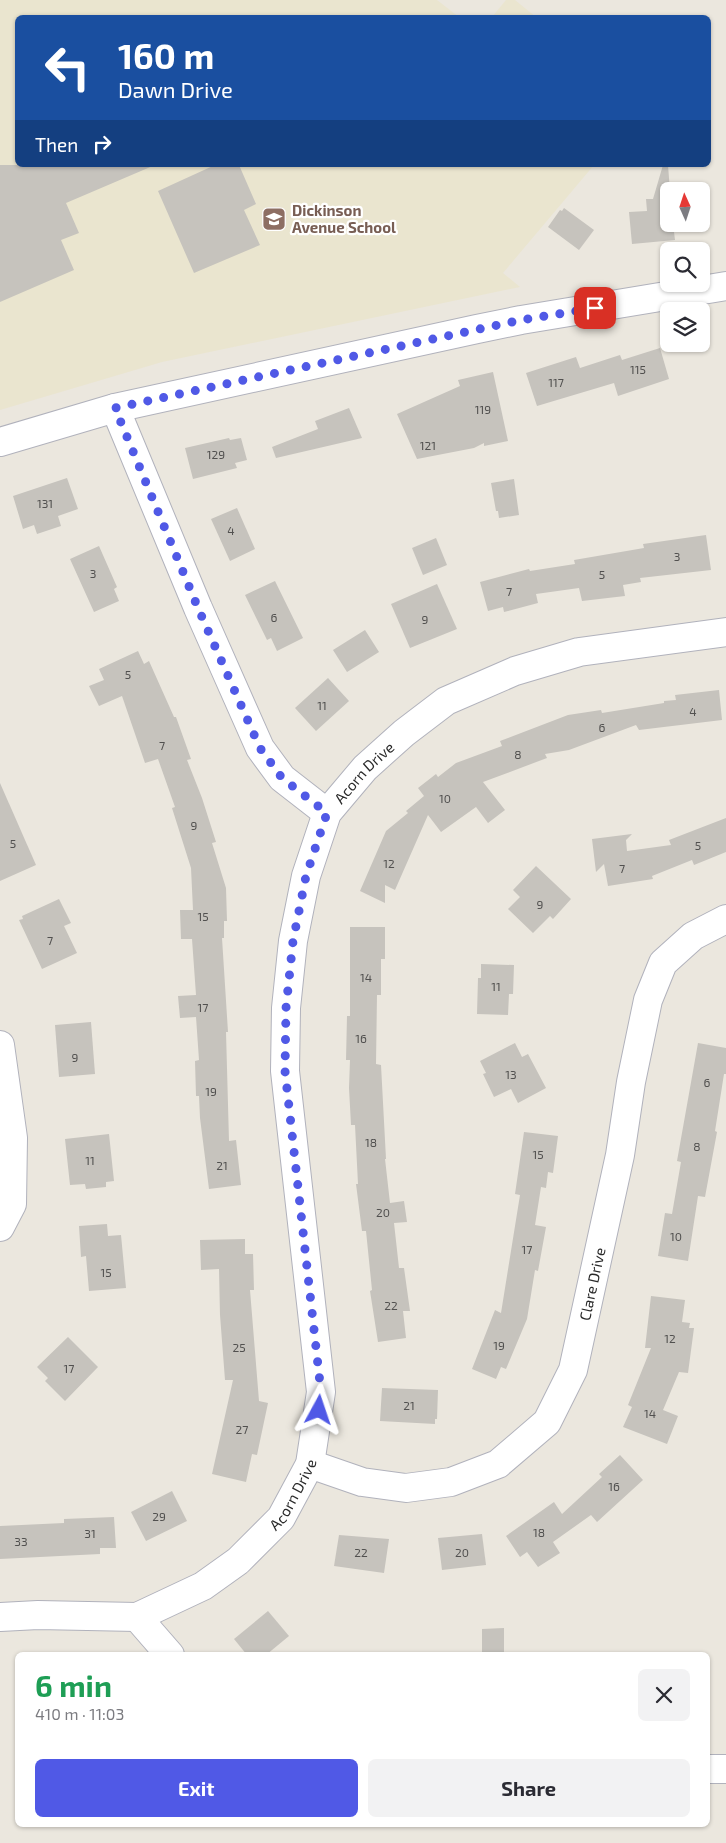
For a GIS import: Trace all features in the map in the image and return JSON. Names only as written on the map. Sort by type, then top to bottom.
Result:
[{"type":"street","points":[[0,442],[115,408],[521,320],[726,286]]},
{"type":"street","points":[[115,408],[198,608],[260,748],[282,778],[327,813]]},
{"type":"street","name":"Acorn Drive","points":[[0,1617],[38,1615],[137,1617],[203,1586],[238,1561],[281,1518],[310,1464],[321,1392],[285,1071],[286,1008],[293,941],[306,876],[327,813],[365,768],[404,733],[446,700],[515,672],[579,652],[726,632]]},
{"type":"street","name":"Clare Drive","points":[[310,1464],[362,1482],[388,1486],[406,1488],[451,1482],[498,1464],[547,1422],[573,1370],[620,1155],[631,1082],[648,1000],[663,963],[693,936],[726,919]]},
{"type":"street","points":[[0,1045],[13,1138],[12,1204],[0,1227]]},
{"type":"street","points":[[137,1617],[167,1652]]},
{"type":"street","points":[[710,1769],[726,1769]]},
{"type":"shaded area","name":"Dickinson Avenue School","points":[[0,0],[437,0],[456,15],[15,15],[15,167],[592,167],[503,273],[520,287],[162,362],[0,410]]},
{"type":"shaded area","points":[[506,0],[515,0],[534,15],[494,15]]},
{"type":"building","points":[[0,165],[15,165],[15,167],[150,167],[66,203],[79,233],[61,240],[74,270],[0,302]]},
{"type":"building","points":[[211,167],[240,167],[256,204],[244,210],[260,245],[194,273],[158,191]]},
{"type":"building","points":[[662,167],[668,167],[669,182],[660,182],[660,232],[674,232],[675,240],[632,244],[629,212],[647,211],[646,199],[653,199]]},
{"type":"building","points":[[564,208],[594,230],[579,250],[548,227],[560,210],[562,211]]},
{"type":"building","points":[[660,348],[669,379],[618,396],[614,383],[537,406],[526,373],[576,357],[580,368],[620,355],[622,360]]},
{"type":"building","points":[[493,372],[508,441],[484,446],[484,443],[474,448],[417,459],[397,414],[460,386],[458,380]]},
{"type":"building","points":[[349,408],[362,438],[276,458],[272,447],[318,429],[315,421]]},
{"type":"building","points":[[229,438],[230,440],[241,438],[247,460],[235,463],[237,468],[193,479],[185,448]]},
{"type":"building","points":[[67,478],[78,509],[58,516],[61,526],[37,534],[34,525],[23,529],[13,496]]},
{"type":"building","points":[[514,479],[519,515],[499,518],[491,483]]},
{"type":"building","points":[[237,508],[255,549],[230,561],[211,519]]},
{"type":"building","points":[[706,535],[711,570],[640,578],[641,582],[623,585],[625,596],[582,601],[579,588],[536,594],[538,603],[504,612],[503,607],[488,611],[480,582],[529,569],[530,571],[575,564],[574,560],[644,548],[643,544]]},
{"type":"building","points":[[436,538],[447,565],[423,575],[412,548]]},
{"type":"building","points":[[99,546],[117,587],[114,589],[119,601],[94,612],[70,559]]},
{"type":"building","points":[[275,581],[303,638],[277,651],[271,638],[267,640],[245,595]]},
{"type":"building","points":[[437,584],[457,629],[410,648],[391,604]]},
{"type":"building","points":[[365,630],[379,652],[347,672],[333,650]]},
{"type":"building","points":[[138,651],[144,664],[149,661],[174,717],[176,717],[191,759],[187,760],[216,842],[212,843],[226,888],[227,921],[224,921],[224,938],[222,938],[228,1032],[226,1032],[229,1141],[236,1140],[241,1185],[209,1189],[199,1096],[196,1096],[195,1061],[199,1060],[196,1017],[180,1018],[178,996],[196,995],[192,939],[181,939],[180,910],[193,910],[191,868],[172,808],[175,807],[158,759],[145,763],[122,696],[99,706],[89,686],[104,680],[99,669]]},
{"type":"building","points":[[328,678],[349,701],[316,731],[295,708]]},
{"type":"building","points":[[719,690],[722,720],[639,730],[636,725],[569,750],[545,754],[547,758],[483,782],[505,810],[488,823],[476,807],[441,832],[428,815],[395,890],[385,885],[385,903],[360,891],[386,831],[408,813],[406,811],[424,796],[418,788],[436,774],[438,777],[456,763],[502,746],[500,741],[568,715],[601,710],[602,713],[664,703],[664,701],[676,700],[675,695]]},
{"type":"building","points":[[0,783],[36,865],[0,881]]},
{"type":"building","points":[[726,818],[726,852],[694,865],[692,860],[652,876],[653,879],[608,886],[604,864],[596,872],[592,839],[632,834],[626,840],[627,851],[671,845],[669,840]]},
{"type":"building","points":[[536,866],[571,899],[553,919],[550,916],[533,933],[508,909],[520,897],[513,890]]},
{"type":"building","points":[[59,899],[71,923],[64,926],[77,953],[42,969],[19,920],[23,919],[22,916]]},
{"type":"building","points":[[350,927],[385,927],[385,959],[381,959],[381,995],[377,995],[376,1064],[381,1065],[385,1159],[390,1203],[404,1201],[407,1222],[394,1223],[399,1268],[404,1268],[410,1311],[403,1311],[406,1338],[378,1342],[370,1291],[372,1290],[366,1231],[362,1231],[356,1184],[358,1184],[355,1125],[351,1125],[349,1088],[350,1060],[346,1060],[347,1016],[350,1016]]},
{"type":"building","points":[[481,964],[514,965],[513,994],[509,994],[508,1015],[477,1014],[478,978],[481,978]]},
{"type":"building","points":[[91,1022],[95,1074],[59,1077],[55,1025]]},
{"type":"building","points":[[515,1043],[522,1057],[528,1054],[546,1088],[518,1103],[511,1089],[494,1097],[483,1074],[486,1073],[480,1061]]},
{"type":"building","points":[[698,1043],[726,1048],[726,1074],[724,1074],[715,1131],[717,1132],[705,1197],[698,1196],[688,1261],[658,1256],[665,1213],[672,1214],[681,1162],[677,1161]]},
{"type":"building","points":[[524,1132],[558,1136],[553,1173],[548,1172],[546,1188],[541,1187],[535,1225],[546,1227],[538,1271],[535,1270],[527,1319],[506,1369],[501,1367],[496,1379],[472,1369],[495,1310],[501,1313],[520,1195],[515,1194]]},
{"type":"building","points":[[109,1134],[114,1181],[106,1182],[106,1187],[86,1189],[85,1184],[70,1185],[65,1139]]},
{"type":"building","points":[[107,1224],[108,1236],[121,1235],[126,1288],[89,1291],[86,1256],[81,1257],[79,1226]]},
{"type":"building","points":[[245,1239],[245,1254],[253,1254],[254,1290],[250,1290],[259,1401],[268,1403],[257,1455],[252,1454],[246,1482],[212,1474],[233,1380],[225,1380],[219,1269],[201,1270],[200,1240]]},
{"type":"building","points":[[651,1296],[685,1300],[682,1322],[690,1323],[689,1328],[694,1328],[688,1373],[679,1372],[663,1410],[678,1416],[667,1444],[623,1427],[632,1407],[628,1405],[651,1348],[645,1348]]},
{"type":"building","points":[[68,1337],[98,1367],[65,1401],[45,1381],[48,1378],[37,1367]]},
{"type":"building","points":[[382,1388],[438,1390],[437,1419],[435,1419],[435,1424],[380,1421]]},
{"type":"building","points":[[620,1455],[643,1480],[597,1522],[591,1515],[553,1542],[560,1553],[538,1567],[527,1552],[520,1557],[506,1536],[554,1502],[562,1514],[602,1477],[599,1474]]},
{"type":"building","points":[[172,1491],[187,1521],[146,1541],[131,1512]]},
{"type":"building","points":[[114,1517],[116,1548],[100,1548],[100,1554],[0,1559],[0,1526],[64,1523],[64,1519]]},
{"type":"building","points":[[482,1534],[486,1565],[442,1570],[438,1538]]},
{"type":"building","points":[[339,1535],[389,1539],[384,1573],[334,1566]]},
{"type":"building","points":[[268,1611],[289,1636],[270,1652],[245,1652],[234,1639]]},
{"type":"building","points":[[504,1628],[504,1652],[482,1652],[482,1629]]},
{"type":"place","name":"Dickinson Avenue School","points":[[274,219]]},
{"type":"route","points":[[319,1410],[321,1392],[285,1071],[286,1008],[293,941],[306,876],[327,813],[282,778],[260,748],[198,608],[115,408],[521,320],[595,308]]}]
